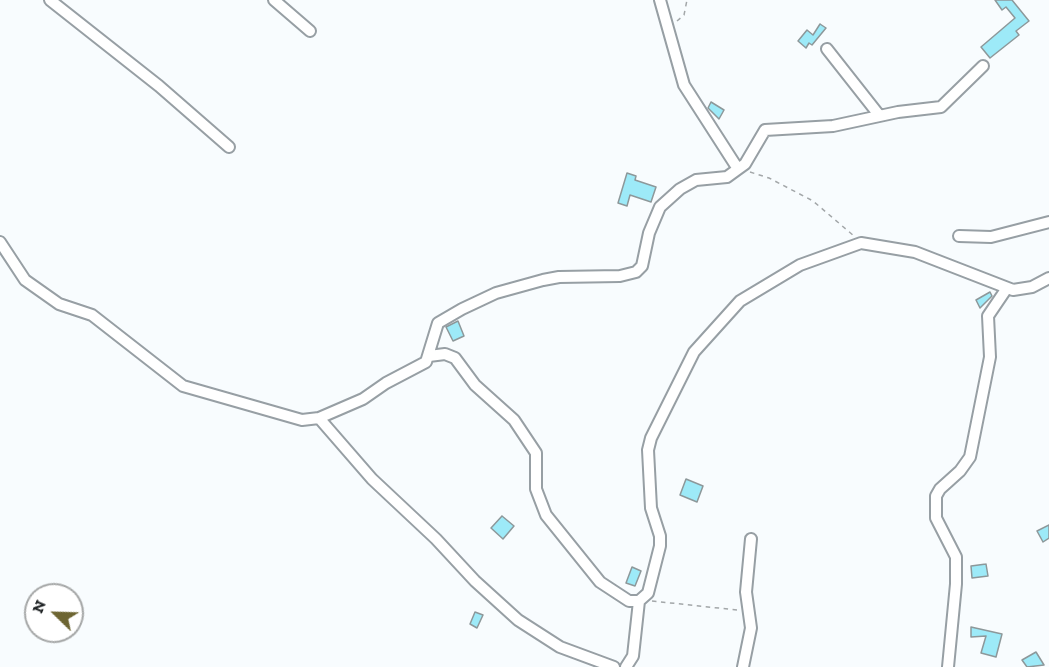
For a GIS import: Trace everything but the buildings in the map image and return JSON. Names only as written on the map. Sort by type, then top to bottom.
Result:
[{"type":"street","points":[[50,0],[159,86],[229,147]]},
{"type":"street","points":[[274,0],[310,31]]},
{"type":"street","points":[[660,0],[684,85],[738,169]]},
{"type":"street","points":[[827,49],[879,115]]},
{"type":"street","points":[[0,242],[25,280],[59,304],[92,315],[183,386],[302,420],[319,418],[363,399],[386,382],[426,362],[438,324],[448,315],[496,293],[559,277],[620,276],[636,272],[642,266],[649,233],[660,207],[680,189],[696,180],[727,177],[745,164],[760,135],[769,128],[833,126],[879,115],[941,107],[983,66]]},
{"type":"street","points":[[959,236],[991,237],[1049,222]]},
{"type":"street","points":[[429,356],[445,354],[455,358],[475,385],[514,420],[536,453],[536,489],[546,515],[600,582],[629,601],[639,601],[648,593],[660,546],[660,536],[651,508],[648,450],[661,414],[694,352],[740,301],[800,265],[861,243],[915,252],[1020,291],[1049,278]]},
{"type":"street","points":[[948,667],[956,584],[956,557],[936,518],[936,496],[970,457],[990,357],[988,316],[1007,288]]},
{"type":"street","points":[[319,418],[372,479],[436,539],[475,581],[518,620],[560,647],[614,667]]},
{"type":"street","points":[[743,667],[751,628],[746,585],[751,539]]},
{"type":"street","points":[[626,667],[633,656],[639,601]]},
{"type":"path","points":[[668,26],[684,15],[687,0]]},
{"type":"path","points":[[738,169],[769,178],[813,201],[861,243]]},
{"type":"path","points":[[639,601],[715,606],[750,613]]}]
